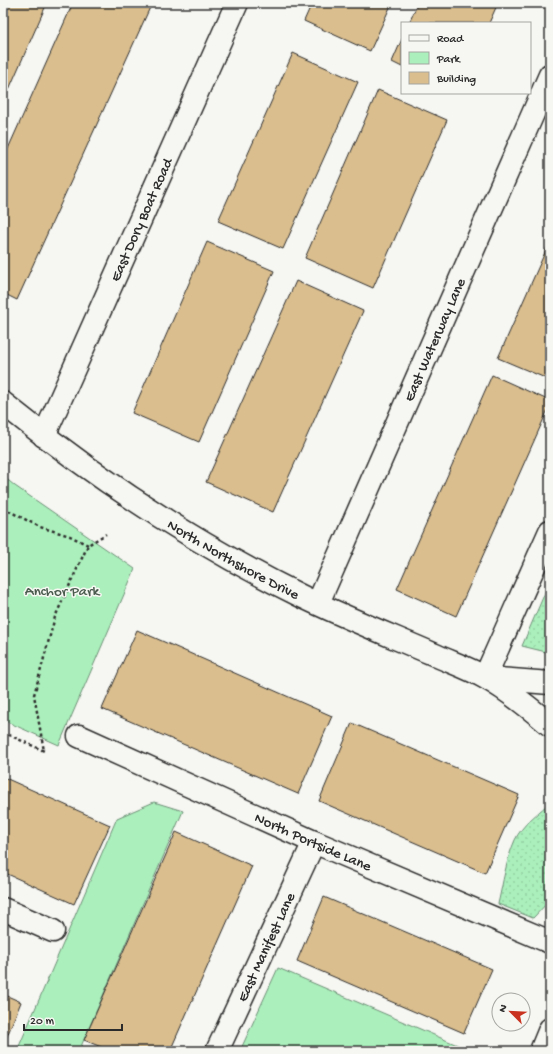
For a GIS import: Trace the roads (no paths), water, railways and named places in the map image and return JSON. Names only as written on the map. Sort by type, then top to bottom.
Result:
[{"type":"street","name":"East Dory Boat Road","points":[[44,436],[237,3]]},
{"type":"street","name":"East Waterway Lane","points":[[318,603],[550,75]]},
{"type":"street","name":"North Northshore Drive","points":[[3,403],[44,436],[88,468],[147,509],[199,541],[252,571],[318,603],[485,678]]},
{"type":"street","points":[[485,678],[550,531]]},
{"type":"street","points":[[485,678],[550,683]]},
{"type":"street","points":[[485,678],[550,725]]},
{"type":"street","name":"North Portside Lane","points":[[79,736],[314,842],[550,942]]},
{"type":"street","name":"East Manifest Lane","points":[[217,1051],[314,842]]},
{"type":"street","points":[[3,909],[53,931]]},
{"type":"street","points":[[541,1051],[550,1030]]},
{"type":"park label","name":"Anchor Park","points":[[62,590]]}]
